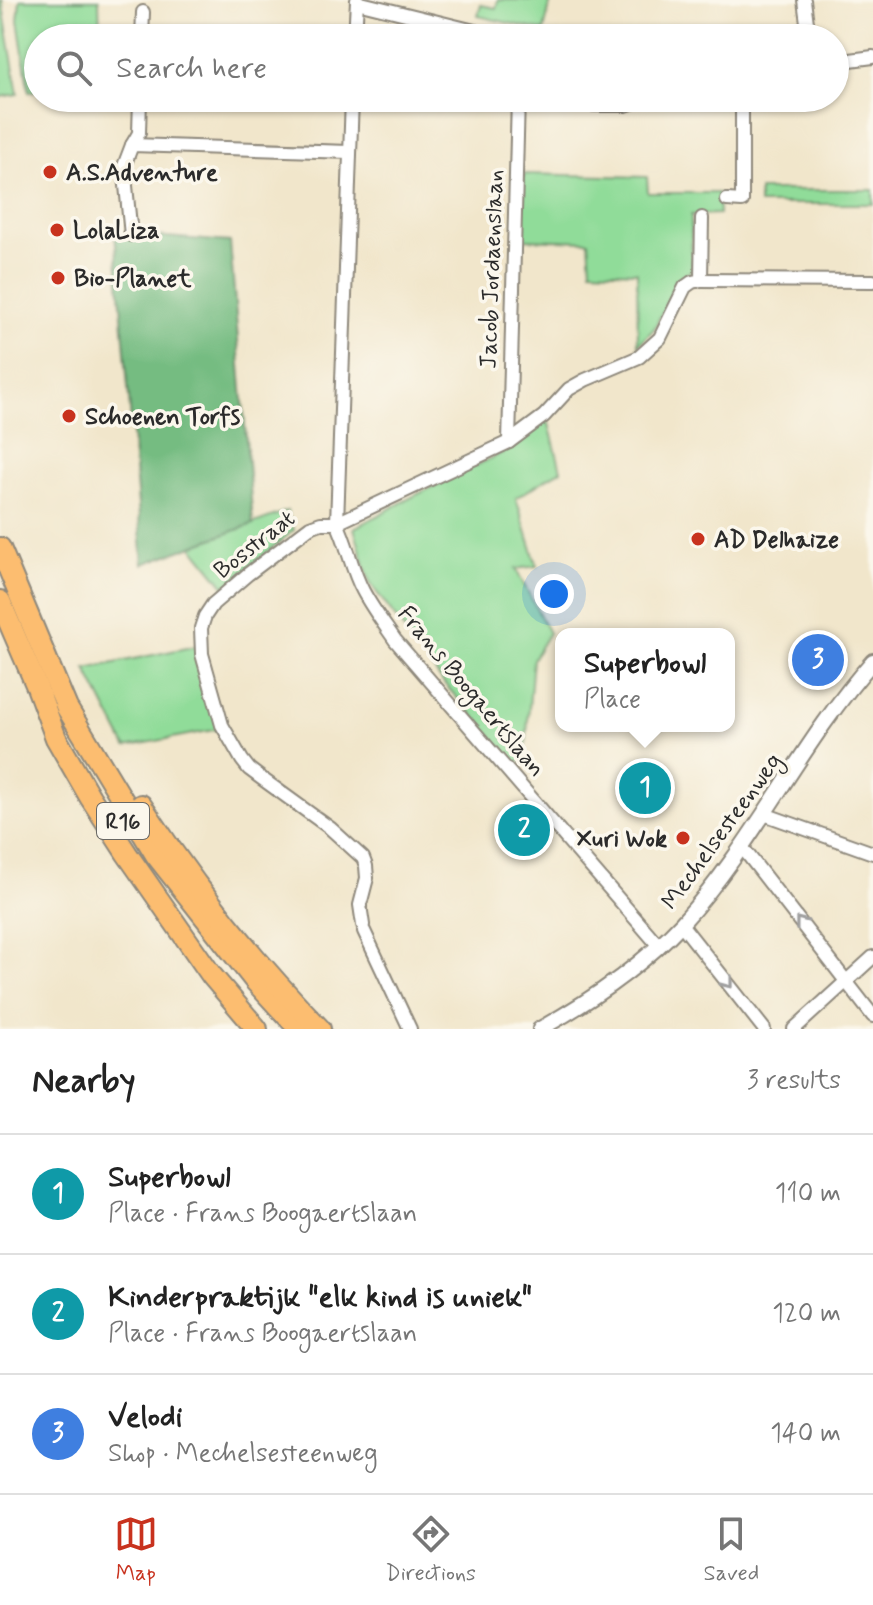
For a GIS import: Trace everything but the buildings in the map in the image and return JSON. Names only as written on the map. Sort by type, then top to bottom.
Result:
[{"type":"highway","name":"R16","points":[[0,548],[67,708],[156,855],[235,956],[299,1029]]},
{"type":"highway","name":"R16","points":[[0,588],[71,741],[146,858],[205,936],[285,1029]]},
{"type":"highway","points":[[0,601],[56,738],[90,797],[212,976],[257,1029]]},
{"type":"highway","points":[[47,661],[74,697],[167,845],[224,922],[320,1029]]},
{"type":"street","points":[[804,0],[807,24]]},
{"type":"street","points":[[356,24],[357,1],[448,24]]},
{"type":"street","points":[[143,12],[143,24]]},
{"type":"street","points":[[849,60],[873,57]]},
{"type":"street","points":[[131,235],[124,166],[139,133],[140,112]]},
{"type":"street","points":[[351,112],[337,523],[509,442],[544,416],[569,389],[639,357],[660,338],[685,287],[692,282],[873,281]]},
{"type":"street","name":"Jacob Jordaenslaan","points":[[509,442],[518,112]]},
{"type":"street","points":[[742,112],[742,201]]},
{"type":"street","points":[[132,145],[350,152]]},
{"type":"street","points":[[727,200],[757,200]]},
{"type":"street","points":[[701,280],[702,218]]},
{"type":"street","name":"Bosstraat","points":[[337,523],[321,523],[301,532],[213,604],[201,628],[202,654],[222,725],[249,769],[330,828],[363,858],[367,878],[360,905],[363,928],[410,1029]]},
{"type":"street","name":"Frans Boogaertslaan","points":[[337,523],[362,590],[395,640],[659,946]]},
{"type":"street","name":"Mechelsesteenweg","points":[[540,1029],[610,987],[681,924],[713,887],[838,704],[873,661]]},
{"type":"street","points":[[764,814],[873,853]]},
{"type":"street","points":[[742,847],[873,1016]]},
{"type":"street","points":[[681,924],[764,1029]]},
{"type":"street","points":[[794,1029],[873,958]]},
{"type":"green space","points":[[0,0],[18,94],[0,97]]},
{"type":"green space","points":[[20,0],[99,0],[100,24],[24,24],[24,59],[18,20]]},
{"type":"green space","points":[[498,0],[551,0],[546,24],[513,24],[478,16],[481,5],[496,8]]},
{"type":"green space","points":[[524,174],[647,177],[648,193],[718,193],[719,214],[691,215],[692,270],[679,278],[654,329],[638,345],[637,272],[591,270],[589,241],[522,239]]},
{"type":"green space","points":[[759,190],[873,190],[873,204],[759,204]]},
{"type":"green space","points":[[115,233],[230,242],[253,524],[143,564]]},
{"type":"green space","points":[[548,420],[561,470],[516,498],[537,566],[516,569],[549,633],[533,659],[525,757],[516,764],[442,681],[370,583],[354,528],[508,450]]},
{"type":"green space","points":[[287,511],[294,530],[225,587],[192,546]]},
{"type":"green space","points":[[196,646],[219,729],[126,747],[86,669]]},
{"type":"place","name":"A.S.Adventure","points":[[50,172]]},
{"type":"place","name":"LolaLiza","points":[[57,230]]},
{"type":"place","name":"Bio-Planet","points":[[58,278]]},
{"type":"place","name":"Schoenen Torfs","points":[[69,416]]},
{"type":"place","name":"AD Delhaize","points":[[698,539]]},
{"type":"place","name":"Velodi","points":[[818,660]]},
{"type":"place","name":"Superbowl","points":[[645,788]]},
{"type":"place","name":"Kinderpraktijk \"elk kind is uniek\"","points":[[524,830]]},
{"type":"place","name":"Xuri Wok","points":[[683,838]]}]
